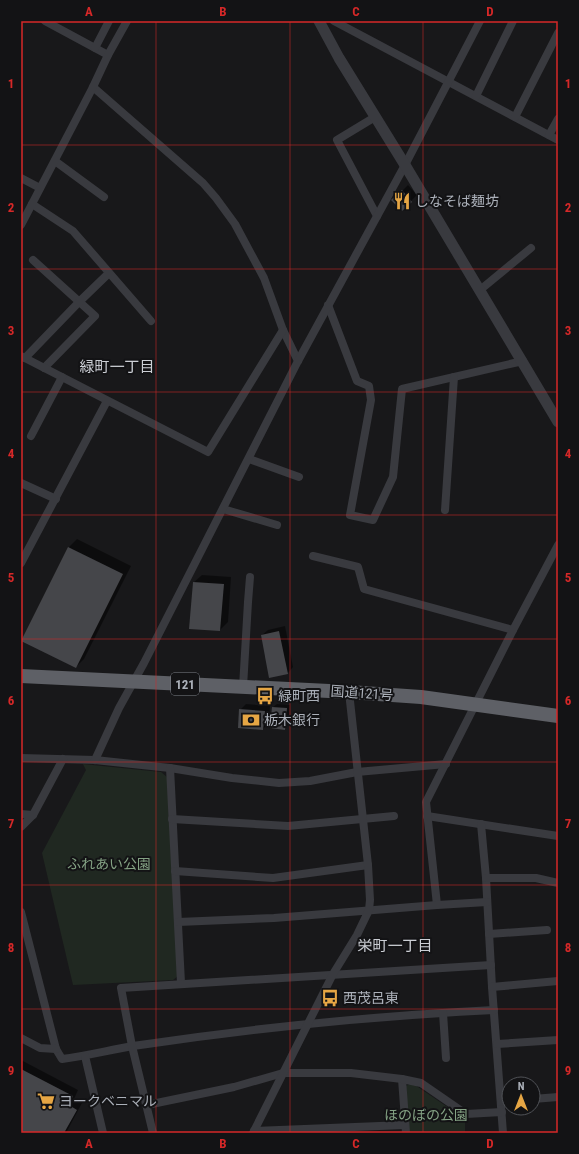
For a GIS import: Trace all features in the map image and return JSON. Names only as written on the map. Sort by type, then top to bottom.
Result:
[{"type":"highway","name":"国道121号","points":[[21,676],[349,692],[420,697],[558,716]]},
{"type":"street","points":[[45,21],[108,55]]},
{"type":"street","points":[[95,48],[109,21]]},
{"type":"street","points":[[21,225],[127,21]]},
{"type":"street","points":[[319,21],[339,58],[523,361],[558,422]]},
{"type":"street","points":[[334,21],[558,140]]},
{"type":"street","points":[[95,760],[119,708],[249,460],[298,361],[405,165],[480,21]]},
{"type":"street","points":[[476,96],[513,21]]},
{"type":"street","points":[[515,117],[558,33]]},
{"type":"street","points":[[93,87],[204,183],[216,198],[235,224],[264,278],[282,330],[298,361]]},
{"type":"street","points":[[375,117],[337,140],[377,216]]},
{"type":"street","points":[[549,135],[558,119]]},
{"type":"street","points":[[55,161],[104,197]]},
{"type":"street","points":[[21,178],[40,188]]},
{"type":"street","points":[[32,204],[73,231],[151,321]]},
{"type":"street","points":[[480,290],[531,248]]},
{"type":"street","points":[[33,260],[95,316],[44,368]]},
{"type":"street","points":[[109,273],[23,357],[208,452],[282,330]]},
{"type":"street","points":[[328,305],[357,381],[369,386],[371,400],[350,515],[373,520],[393,477],[402,389],[523,361]]},
{"type":"street","points":[[31,436],[62,377]]},
{"type":"street","points":[[445,510],[454,377]]},
{"type":"street","points":[[21,563],[107,401]]},
{"type":"street","points":[[249,460],[299,477]]},
{"type":"street","points":[[21,483],[56,499]]},
{"type":"street","points":[[223,509],[277,525]]},
{"type":"street","points":[[21,544],[29,547]]},
{"type":"street","points":[[437,905],[426,802],[558,545]]},
{"type":"street","points":[[314,556],[358,568],[364,589],[513,630]]},
{"type":"street","points":[[243,687],[250,577]]},
{"type":"street","points":[[349,692],[368,864],[370,900],[369,910],[357,935],[308,1023],[253,1132],[405,1129],[402,1079]]},
{"type":"street","points":[[21,758],[95,760],[170,768],[232,778],[279,783],[310,781],[357,772],[446,764]]},
{"type":"street","points":[[21,827],[33,815],[63,760]]},
{"type":"street","points":[[170,768],[181,984]]},
{"type":"street","points":[[21,814],[33,815]]},
{"type":"street","points":[[172,819],[288,826],[394,816]]},
{"type":"street","points":[[427,816],[558,836]]},
{"type":"street","points":[[481,824],[486,878],[492,987],[501,1076]]},
{"type":"street","points":[[175,871],[273,878],[368,864]]},
{"type":"street","points":[[486,878],[536,878],[558,883]]},
{"type":"street","points":[[178,922],[274,918],[487,902]]},
{"type":"street","points":[[21,912],[24,941],[56,1049],[62,1059],[85,1056],[132,1046],[308,1023],[494,1010]]},
{"type":"street","points":[[489,934],[547,930]]},
{"type":"street","points":[[153,1133],[132,1046],[121,988],[491,965]]},
{"type":"street","points":[[492,987],[558,981]]},
{"type":"street","points":[[442,1013],[446,1058]]},
{"type":"street","points":[[21,1038],[40,1048],[56,1049]]},
{"type":"street","points":[[497,1044],[558,1040]]},
{"type":"street","points":[[85,1056],[103,1133]]},
{"type":"street","points":[[147,1105],[234,1087],[283,1074],[351,1073],[402,1079],[421,1084],[466,1114],[501,1112]]},
{"type":"street","points":[[541,1098],[558,1097]]},
{"type":"street","points":[[502,1116],[504,1133]]},
{"type":"green space","name":"ふれあい公園","points":[[83,764],[161,772],[168,778],[178,976],[173,980],[73,985],[42,853],[86,770]]},
{"type":"green space","name":"ほのぼの公園","points":[[412,1083],[465,1119],[465,1133],[409,1133],[406,1086]]},
{"type":"building","name":"しなそば麺坊","points":[[402,190],[412,202],[402,211],[391,200]]},
{"type":"building","points":[[68,547],[123,574],[76,668],[21,641]]},
{"type":"building","points":[[193,582],[224,584],[220,631],[189,629]]},
{"type":"building","points":[[279,631],[288,674],[269,678],[261,635]]},
{"type":"building","points":[[272,707],[287,708],[285,730],[270,728]]},
{"type":"building","name":"栃木銀行","points":[[239,709],[265,711],[263,730],[238,728]]},
{"type":"building","name":"ヨークベニマル","points":[[21,1069],[73,1096],[69,1105],[77,1110],[64,1133],[21,1133]]},
{"type":"place","name":"しなそば麺坊","points":[[402,201]]},
{"type":"place","name":"緑町西","points":[[265,696]]},
{"type":"place","name":"栃木銀行","points":[[251,720]]},
{"type":"place","name":"西茂呂東","points":[[330,998]]},
{"type":"place","name":"ヨークベニマル","points":[[46,1101]]},
{"type":"district","name":"緑町一丁目","points":[[117,367]]},
{"type":"district","name":"栄町一丁目","points":[[395,946]]}]
